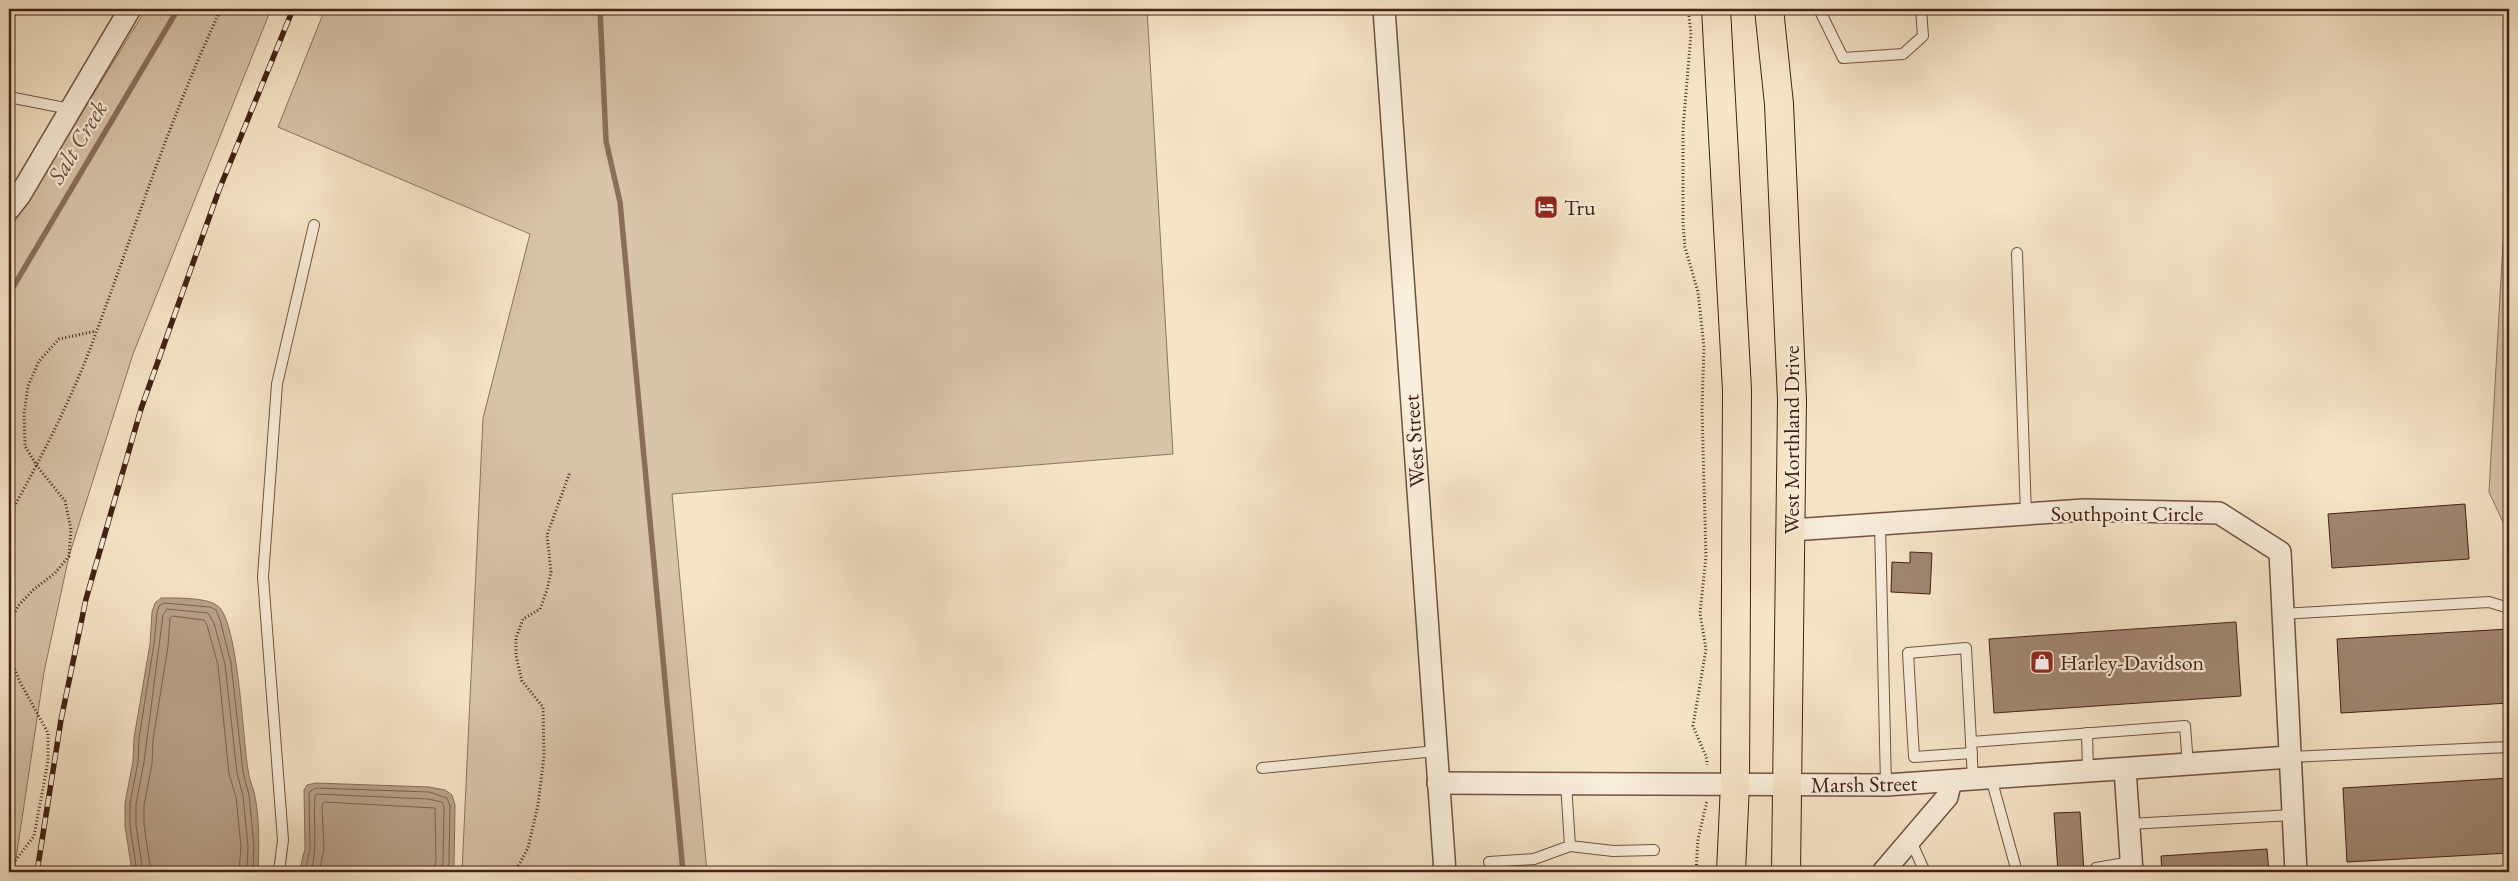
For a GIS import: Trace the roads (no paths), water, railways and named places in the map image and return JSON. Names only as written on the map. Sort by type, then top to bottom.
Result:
[{"type":"highway","points":[[1716,9],[1737,390],[1735,784],[1731,872]]},
{"type":"highway","name":"West Morthland Drive","points":[[1769,9],[1779,104],[1788,261],[1792,400],[1792,530],[1786,872]]},
{"type":"street","points":[[9,209],[130,9]]},
{"type":"street","name":"West Street","points":[[1384,9],[1445,872]]},
{"type":"street","name":"Southpoint Circle","points":[[1792,530],[2084,510],[2219,513],[2280,552],[2296,872]]},
{"type":"street","name":"Marsh Street","points":[[1438,783],[1886,785],[2290,758]]},
{"type":"street","points":[[2125,769],[2132,867]]},
{"type":"street","points":[[1883,872],[1946,797],[1951,781]]},
{"type":"lane","points":[[1819,9],[1843,58],[1903,54],[1923,36],[1921,9]]},
{"type":"lane","points":[[9,97],[70,109]]},
{"type":"lane","points":[[279,872],[283,840],[263,577],[277,384],[314,225]]},
{"type":"lane","points":[[2017,253],[2026,514]]},
{"type":"lane","points":[[1880,524],[1886,785]]},
{"type":"lane","points":[[2283,614],[2489,602],[2509,608]]},
{"type":"lane","points":[[1972,753],[1914,757],[1908,653],[1966,648],[1972,753],[2017,872]]},
{"type":"lane","points":[[1972,742],[2185,726],[2188,764]]},
{"type":"lane","points":[[2087,733],[2088,771]]},
{"type":"lane","points":[[2290,758],[2509,747]]},
{"type":"lane","points":[[1262,768],[1436,751]]},
{"type":"lane","points":[[1566,783],[1570,846]]},
{"type":"lane","points":[[2129,824],[2293,815]]},
{"type":"lane","points":[[1910,839],[1925,872]]},
{"type":"lane","points":[[1489,862],[1534,859],[1570,846],[1613,851],[1654,850]]},
{"type":"lane","points":[[2095,872],[2096,868],[2132,867]]},
{"type":"water","points":[[161,598],[206,601],[218,606],[225,616],[235,657],[248,770],[257,812],[258,872],[132,871],[125,826],[125,803],[150,644],[152,612],[155,603]]},
{"type":"water","points":[[315,783],[429,787],[445,790],[452,795],[455,805],[454,865],[451,872],[299,872],[305,849],[304,790],[307,785]]},
{"type":"waterway","name":"Salt Creek","points":[[9,294],[178,9]]},
{"type":"waterway","points":[[600,9],[606,141],[620,202],[683,872]]},
{"type":"railway","points":[[37,872],[61,720],[86,599],[141,409],[219,190],[293,9]]},
{"type":"place","name":"Tru","points":[[1546,207]]},
{"type":"place","name":"Harley-Davidson","points":[[2042,662]]}]
